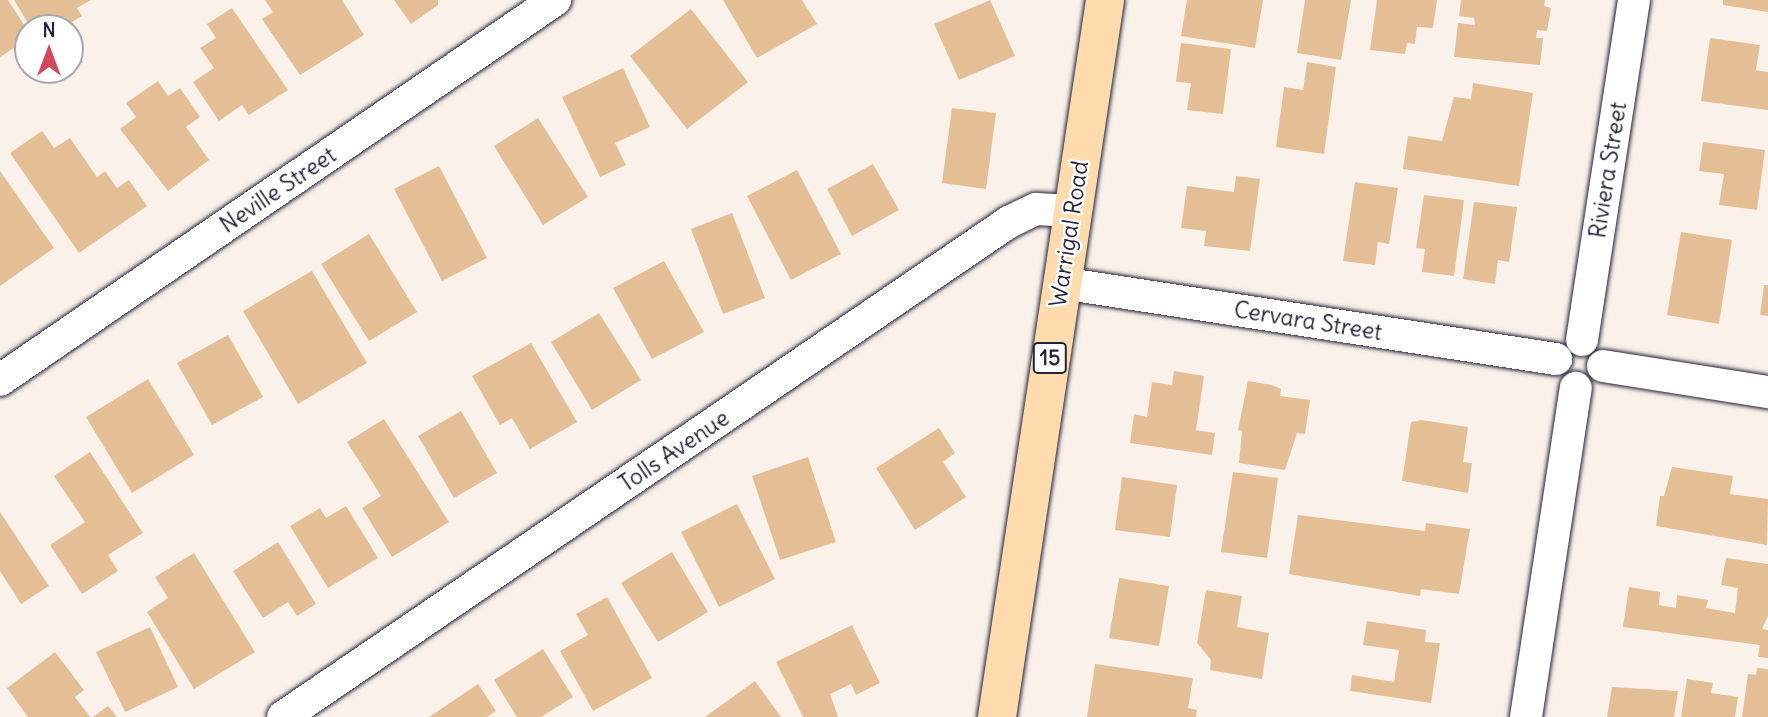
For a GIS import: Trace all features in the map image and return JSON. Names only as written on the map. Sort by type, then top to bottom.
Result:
[{"type":"highway","name":"Warrigal Road","points":[[997,717],[1105,0]]},
{"type":"street","name":"Neville Street","points":[[0,380],[555,0]]},
{"type":"street","name":"Riviera Street","points":[[1582,340],[1634,0]]},
{"type":"street","name":"Tolls Avenue","points":[[283,717],[1009,222],[1035,209],[1073,211]]},
{"type":"street","name":"Cervara Street","points":[[1061,282],[1556,359]]},
{"type":"street","points":[[1582,340],[1595,346],[1603,366],[1591,385],[1576,388],[1560,378],[1556,359],[1565,345],[1582,340]]},
{"type":"street","points":[[1603,366],[1768,392]]},
{"type":"street","points":[[1526,717],[1576,388]]},
{"type":"building","points":[[0,0],[8,0],[17,14],[14,14],[14,48],[0,57]]},
{"type":"building","points":[[14,0],[91,0],[77,8],[81,14],[22,14]]},
{"type":"building","points":[[265,0],[342,0],[364,35],[300,75],[262,19],[273,12]]},
{"type":"building","points":[[394,0],[438,0],[438,5],[411,24]]},
{"type":"building","points":[[723,0],[802,0],[817,24],[757,58]]},
{"type":"building","points":[[990,0],[1015,56],[959,80],[934,24]]},
{"type":"building","points":[[1187,0],[1263,0],[1255,48],[1181,36]]},
{"type":"building","points":[[1305,0],[1351,0],[1341,60],[1297,53]]},
{"type":"building","points":[[1377,0],[1437,0],[1433,28],[1417,27],[1415,44],[1407,43],[1405,54],[1370,50]]},
{"type":"building","points":[[1461,0],[1545,0],[1544,6],[1551,8],[1547,31],[1537,30],[1536,38],[1543,38],[1540,65],[1454,57],[1458,23],[1475,25],[1474,18],[1459,16]]},
{"type":"building","points":[[1723,0],[1768,0],[1768,12],[1723,5]]},
{"type":"building","points":[[232,8],[288,90],[249,115],[242,105],[219,121],[193,82],[214,68],[200,48],[216,38],[207,24]]},
{"type":"building","points":[[691,9],[748,82],[687,129],[630,56]]},
{"type":"building","points":[[1710,38],[1760,45],[1756,70],[1768,72],[1768,110],[1701,101]]},
{"type":"building","points":[[1181,43],[1231,49],[1223,114],[1187,110],[1191,83],[1176,82]]},
{"type":"building","points":[[1307,62],[1336,67],[1324,154],[1276,147],[1284,87],[1303,90]]},
{"type":"building","points":[[623,68],[650,127],[615,143],[626,165],[600,177],[562,97]]},
{"type":"building","points":[[158,81],[168,96],[180,88],[200,117],[186,127],[209,160],[168,191],[120,129],[136,117],[126,103]]},
{"type":"building","points":[[1473,83],[1533,93],[1519,186],[1403,169],[1408,136],[1442,141],[1454,97],[1471,99]]},
{"type":"building","points":[[952,108],[996,113],[986,189],[942,183]]},
{"type":"building","points":[[538,118],[588,197],[543,225],[494,146]]},
{"type":"building","points":[[42,131],[54,148],[70,138],[97,177],[105,171],[117,188],[129,180],[147,206],[79,253],[10,153]]},
{"type":"building","points":[[1703,142],[1765,150],[1757,210],[1719,205],[1724,174],[1699,171]]},
{"type":"building","points":[[873,164],[899,210],[852,236],[827,189]]},
{"type":"building","points":[[439,166],[487,258],[442,281],[394,189]]},
{"type":"building","points":[[797,170],[841,254],[791,280],[747,196]]},
{"type":"building","points":[[0,171],[54,248],[0,286]]},
{"type":"building","points":[[1236,176],[1260,179],[1250,251],[1204,246],[1206,231],[1181,228],[1187,186],[1234,192]]},
{"type":"building","points":[[1355,182],[1398,188],[1389,244],[1378,242],[1375,265],[1343,261]]},
{"type":"building","points":[[1424,195],[1464,200],[1454,276],[1422,272],[1425,249],[1416,248]]},
{"type":"building","points":[[1474,202],[1517,207],[1509,262],[1498,260],[1495,284],[1463,279]]},
{"type":"building","points":[[732,213],[765,298],[723,314],[691,229]]},
{"type":"building","points":[[1681,232],[1732,240],[1719,324],[1667,315]]},
{"type":"building","points":[[369,234],[417,312],[369,341],[321,264]]},
{"type":"building","points":[[664,261],[704,332],[652,359],[613,288]]},
{"type":"building","points":[[312,271],[367,363],[298,404],[243,311]]},
{"type":"building","points":[[1764,285],[1768,285],[1768,316],[1760,315]]},
{"type":"building","points":[[599,313],[641,380],[592,410],[551,342]]},
{"type":"building","points":[[228,335],[263,397],[212,425],[177,363]]},
{"type":"building","points":[[531,343],[577,422],[530,449],[512,418],[500,425],[472,376]]},
{"type":"building","points":[[1174,371],[1204,376],[1196,430],[1215,433],[1212,455],[1130,443],[1134,414],[1147,417],[1152,382],[1172,385]]},
{"type":"building","points":[[148,379],[194,455],[132,493],[86,417]]},
{"type":"building","points":[[1248,381],[1281,389],[1280,396],[1310,400],[1305,434],[1297,433],[1285,470],[1239,463],[1242,431],[1238,430]]},
{"type":"building","points":[[461,411],[497,473],[454,498],[418,436]]},
{"type":"building","points":[[384,419],[449,522],[392,557],[362,508],[381,496],[347,442]]},
{"type":"building","points":[[1421,420],[1468,427],[1463,462],[1472,463],[1468,493],[1402,481],[1411,422]]},
{"type":"building","points":[[939,428],[955,453],[943,462],[966,497],[915,530],[876,468]]},
{"type":"building","points":[[90,452],[143,533],[108,555],[118,571],[82,594],[50,545],[85,522],[54,476]]},
{"type":"building","points":[[808,457],[836,542],[780,560],[752,476]]},
{"type":"building","points":[[1672,467],[1733,476],[1730,494],[1768,499],[1767,545],[1656,526],[1660,496],[1664,496]]},
{"type":"building","points":[[1233,472],[1278,478],[1267,558],[1221,552]]},
{"type":"building","points":[[1122,477],[1177,485],[1170,537],[1115,530]]},
{"type":"building","points":[[737,504],[775,579],[719,607],[681,532]]},
{"type":"building","points":[[346,506],[378,558],[328,588],[290,526],[320,508],[326,518]]},
{"type":"building","points":[[0,512],[49,586],[21,604],[0,571]]},
{"type":"building","points":[[1298,515],[1425,531],[1426,523],[1470,529],[1459,594],[1421,589],[1420,596],[1289,574]]},
{"type":"building","points":[[278,542],[316,604],[297,616],[288,602],[263,618],[233,571]]},
{"type":"building","points":[[672,552],[708,612],[658,642],[621,583]]},
{"type":"building","points":[[194,553],[255,652],[194,689],[147,612],[168,598],[155,577]]},
{"type":"building","points":[[1726,558],[1768,564],[1768,616],[1762,629],[1768,630],[1768,658],[1758,657],[1760,645],[1623,627],[1629,587],[1660,592],[1659,605],[1676,608],[1677,595],[1708,600],[1706,608],[1735,613],[1738,588],[1721,585]]},
{"type":"building","points":[[1119,578],[1169,586],[1159,646],[1109,638]]},
{"type":"building","points":[[1206,590],[1242,596],[1237,627],[1269,633],[1262,679],[1210,670],[1211,660],[1197,643]]},
{"type":"building","points":[[607,597],[652,678],[593,711],[560,651],[588,635],[576,614]]},
{"type":"building","points":[[1367,621],[1426,630],[1425,642],[1440,643],[1431,703],[1350,691],[1352,675],[1394,682],[1399,650],[1363,645]]},
{"type":"building","points":[[852,625],[880,683],[856,695],[851,684],[830,694],[838,717],[803,717],[776,662]]},
{"type":"building","points":[[150,627],[178,687],[125,712],[96,652]]},
{"type":"building","points":[[543,649],[573,697],[541,717],[517,717],[494,680]]},
{"type":"building","points":[[55,652],[84,690],[75,697],[90,717],[28,717],[7,688]]},
{"type":"building","points":[[1095,664],[1193,678],[1188,708],[1197,710],[1196,717],[1087,717]]},
{"type":"building","points":[[1757,668],[1768,669],[1768,717],[1742,717],[1748,674],[1756,675]]},
{"type":"building","points":[[1687,679],[1713,683],[1711,693],[1738,697],[1735,717],[1681,717]]},
{"type":"building","points":[[755,681],[781,717],[705,717]]},
{"type":"building","points":[[478,684],[496,711],[487,717],[429,717]]},
{"type":"building","points":[[1612,687],[1678,691],[1674,717],[1607,717]]},
{"type":"building","points":[[108,706],[117,717],[93,717]]}]
